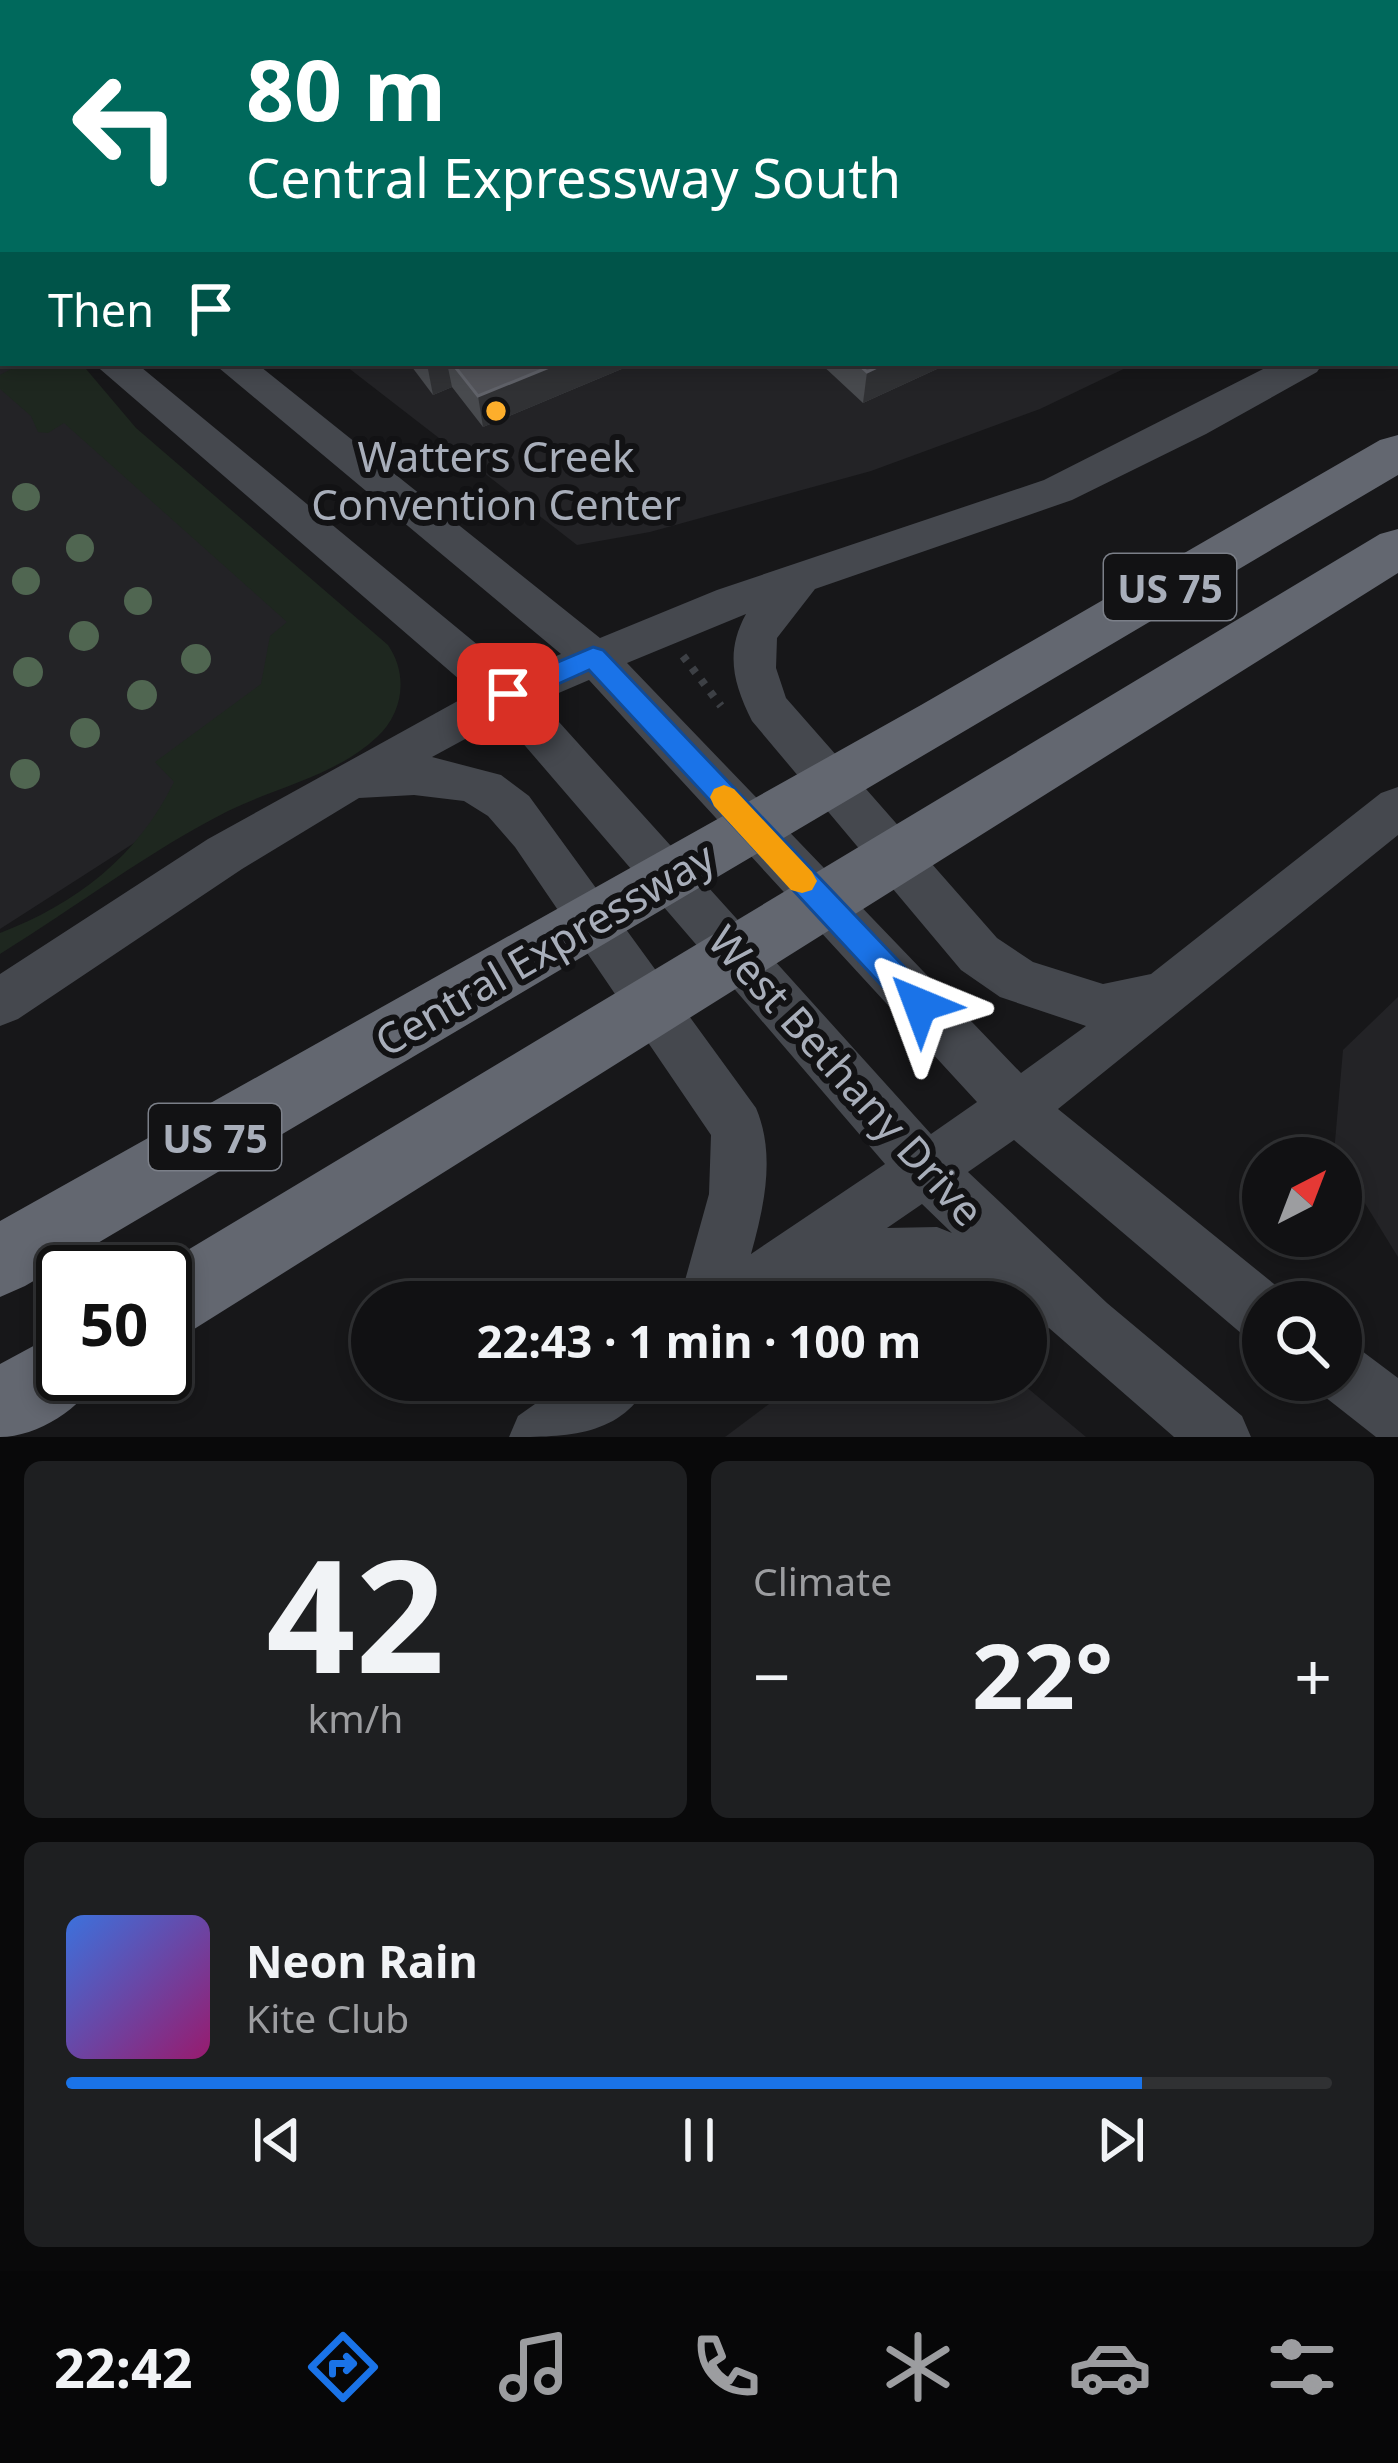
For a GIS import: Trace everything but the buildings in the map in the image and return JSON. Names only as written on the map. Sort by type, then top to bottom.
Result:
[{"type":"highway","name":"Central Expressway","points":[[0,1261],[941,721],[1398,452]]},
{"type":"highway","name":"US 75","points":[[192,1288],[1398,548]]},
{"type":"highway","points":[[0,1408],[36,1385]]},
{"type":"main road","name":"West Bethany Drive","points":[[116,366],[508,694],[924,1167],[1086,1324],[1221,1437]]},
{"type":"main road","points":[[236,366],[593,657],[1015,1105],[1088,1172],[1242,1296]]},
{"type":"main road","points":[[0,1002],[225,854],[508,694],[805,574],[1058,490],[1192,425],[1299,366]]},
{"type":"main road","points":[[805,574],[763,618],[752,642],[753,674],[768,708],[979,954],[1018,981],[1103,1008],[1170,994]]},
{"type":"main road","points":[[349,780],[403,774],[458,781],[499,797],[532,833],[737,1127],[742,1159],[738,1202],[714,1281]]},
{"type":"main road","points":[[760,1281],[1076,1066],[1398,807]]},
{"type":"main road","points":[[792,1259],[938,1255],[1086,1324]]},
{"type":"main road","points":[[1362,1388],[1398,1416]]},
{"type":"main road","points":[[539,1437],[590,1401]]},
{"type":"shaded area","points":[[0,366],[49,366],[399,673],[0,929]]},
{"type":"shaded area","points":[[84,366],[136,428],[388,645],[399,668],[400,692],[386,727],[361,750],[199,827],[0,954],[0,933],[54,908],[123,855],[174,782],[155,762],[261,684],[270,636],[287,622],[64,423],[48,433],[38,432],[31,416],[0,389],[0,375],[13,368]]},
{"type":"shaded area","name":"Watters Creek Convention Center","points":[[346,366],[1130,366],[1040,409],[871,471],[650,532],[577,545]]},
{"type":"shaded area","points":[[1398,997],[1398,1257],[1362,1198],[1362,1137],[1335,1137],[1343,1050]]},
{"type":"shaded area","points":[[773,1401],[1043,1401],[1086,1437],[725,1437]]},
{"type":"slow traffic","points":[[724,797],[802,881]]},
{"type":"place","name":"Watters Creek Convention Center","points":[[496,411]]},
{"type":"route","points":[[508,694],[593,657],[920,1005]]}]
